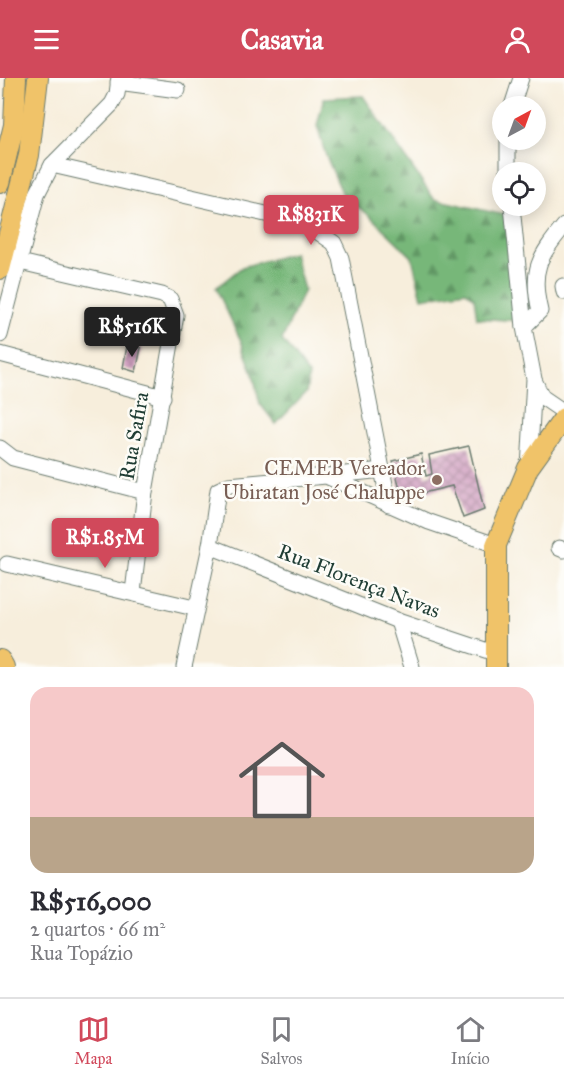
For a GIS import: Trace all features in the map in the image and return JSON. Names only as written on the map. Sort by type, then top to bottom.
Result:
[{"type":"main road","points":[[0,183],[14,125],[16,78]]},
{"type":"main road","points":[[0,269],[29,155],[38,78]]},
{"type":"main road","points":[[495,660],[496,545],[528,468],[564,418]]},
{"type":"main road","points":[[0,660],[4,667]]},
{"type":"street","points":[[516,96],[521,78]]},
{"type":"street","points":[[0,335],[37,194],[52,165],[112,104],[119,80],[178,90]]},
{"type":"street","points":[[52,165],[305,223],[334,243],[341,258],[388,505]]},
{"type":"street","points":[[513,216],[524,327],[534,380],[542,397],[564,412]]},
{"type":"street","points":[[524,327],[540,311],[535,274],[539,258],[564,226]]},
{"type":"street","name":"Rua Safira","points":[[20,262],[162,295],[170,299],[176,315],[145,492],[133,592]]},
{"type":"street","points":[[563,286],[564,292]]},
{"type":"street","points":[[0,354],[163,397]]},
{"type":"street","points":[[528,468],[534,380]]},
{"type":"street","points":[[0,448],[13,458],[145,492]]},
{"type":"street","points":[[184,667],[210,546],[218,490],[229,486],[382,470]]},
{"type":"street","points":[[326,476],[388,505],[496,545]]},
{"type":"street","name":"Rua Florença Navas","points":[[210,546],[495,660]]},
{"type":"street","points":[[7,564],[195,608]]},
{"type":"street","points":[[398,621],[412,667]]},
{"type":"green space","points":[[363,96],[434,199],[492,212],[492,216],[505,216],[519,321],[477,318],[474,298],[466,291],[422,298],[412,257],[369,215],[344,197],[326,156],[317,126],[324,98]]},
{"type":"green space","points":[[294,253],[304,290],[282,340],[309,375],[306,393],[276,424],[260,404],[253,374],[241,341],[216,288],[242,267]]},
{"type":"building","points":[[127,346],[141,348],[136,372],[123,368]]},
{"type":"building","points":[[469,446],[484,510],[463,518],[452,486],[402,498],[393,461],[421,454],[426,476],[432,474],[429,455]]},
{"type":"place","name":"CEMEB Vereador Ubiratan José Chaluppe","points":[[437,480]]}]
